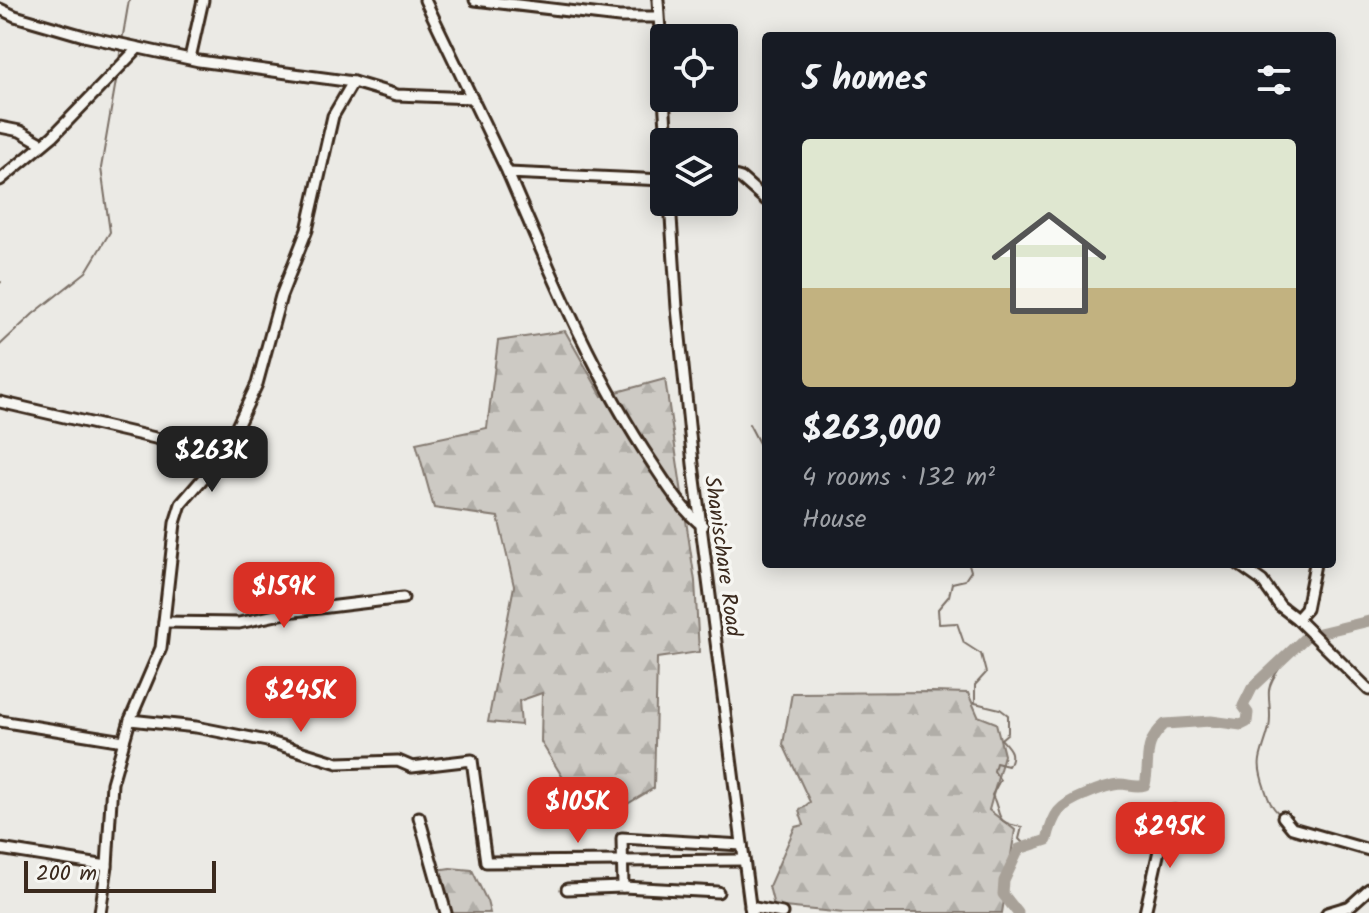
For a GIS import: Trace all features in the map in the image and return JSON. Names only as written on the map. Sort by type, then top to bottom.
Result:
[{"type":"street","points":[[190,58],[203,0]]},
{"type":"street","points":[[425,0],[571,313],[626,422],[663,479],[703,526]]},
{"type":"street","points":[[475,0],[619,17],[658,17]]},
{"type":"street","points":[[658,0],[659,24]]},
{"type":"street","points":[[0,9],[29,20],[199,61],[353,82],[397,95],[472,98]]},
{"type":"street","points":[[0,180],[43,144],[138,48]]},
{"type":"street","points":[[100,913],[107,866],[112,783],[130,720],[161,648],[175,523],[181,504],[224,454],[257,384],[281,296],[307,230],[333,116],[353,82]]},
{"type":"street","points":[[0,127],[20,131],[43,144]]},
{"type":"street","points":[[508,173],[650,179]]},
{"type":"street","points":[[738,177],[762,196]]},
{"type":"street","name":"Shanischare Road","points":[[671,216],[677,308],[751,910]]},
{"type":"street","points":[[0,402],[224,454]]},
{"type":"street","points":[[1244,568],[1262,581],[1280,606],[1369,690]]},
{"type":"street","points":[[1297,619],[1306,609],[1314,568]]},
{"type":"street","points":[[164,622],[239,623],[295,611],[403,598]]},
{"type":"street","points":[[130,720],[196,727],[267,741],[338,763],[398,761],[412,767],[472,760],[486,862],[744,860]]},
{"type":"street","points":[[0,721],[124,741]]},
{"type":"street","points":[[1145,913],[1168,812],[1175,811]]},
{"type":"street","points":[[419,817],[446,913]]},
{"type":"street","points":[[1283,817],[1292,828],[1369,850]]},
{"type":"street","points":[[623,887],[622,838],[742,845]]},
{"type":"street","points":[[0,849],[107,866]]},
{"type":"street","points":[[567,889],[623,887],[718,892]]},
{"type":"street","points":[[1327,913],[1350,906],[1369,889]]},
{"type":"street","points":[[751,910],[782,913]]},
{"type":"green space","points":[[565,331],[602,396],[665,379],[695,581],[699,652],[657,658],[654,788],[624,806],[576,799],[541,742],[542,693],[519,701],[521,725],[488,722],[514,586],[498,517],[434,508],[416,443],[487,428],[498,341]]},
{"type":"green space","points":[[792,693],[968,693],[978,716],[996,723],[1004,755],[989,810],[1015,830],[1002,913],[844,913],[774,906],[769,886],[795,827],[804,825],[799,811],[810,802],[783,744]]},
{"type":"green space","points":[[437,870],[472,870],[490,913],[450,913]]},
{"type":"waterway","points":[[122,41],[129,0]]},
{"type":"waterway","points":[[119,60],[121,47]]},
{"type":"waterway","points":[[0,345],[86,272],[110,232],[101,168],[117,75]]},
{"type":"waterway","points":[[749,424],[762,446]]},
{"type":"waterway","points":[[970,568],[965,580],[952,583],[949,596],[938,609],[939,624],[957,623],[964,643],[981,654],[986,673],[975,685],[975,703],[1000,709],[1008,715],[1008,733],[1001,739],[1009,749],[1011,758],[1008,766],[996,763],[994,771],[1000,780],[992,795],[1002,820],[1022,827],[1019,839],[1026,846]]},
{"type":"waterway","points":[[1018,913],[1003,894],[1004,881],[1019,849],[1047,840],[1052,823],[1063,807],[1106,787],[1145,785],[1150,746],[1165,724],[1211,721],[1241,725],[1247,722],[1248,713],[1243,706],[1252,688],[1307,636],[1369,621]]},
{"type":"waterway","points":[[1280,815],[1268,797],[1260,758],[1270,723],[1270,685],[1290,651]]}]
